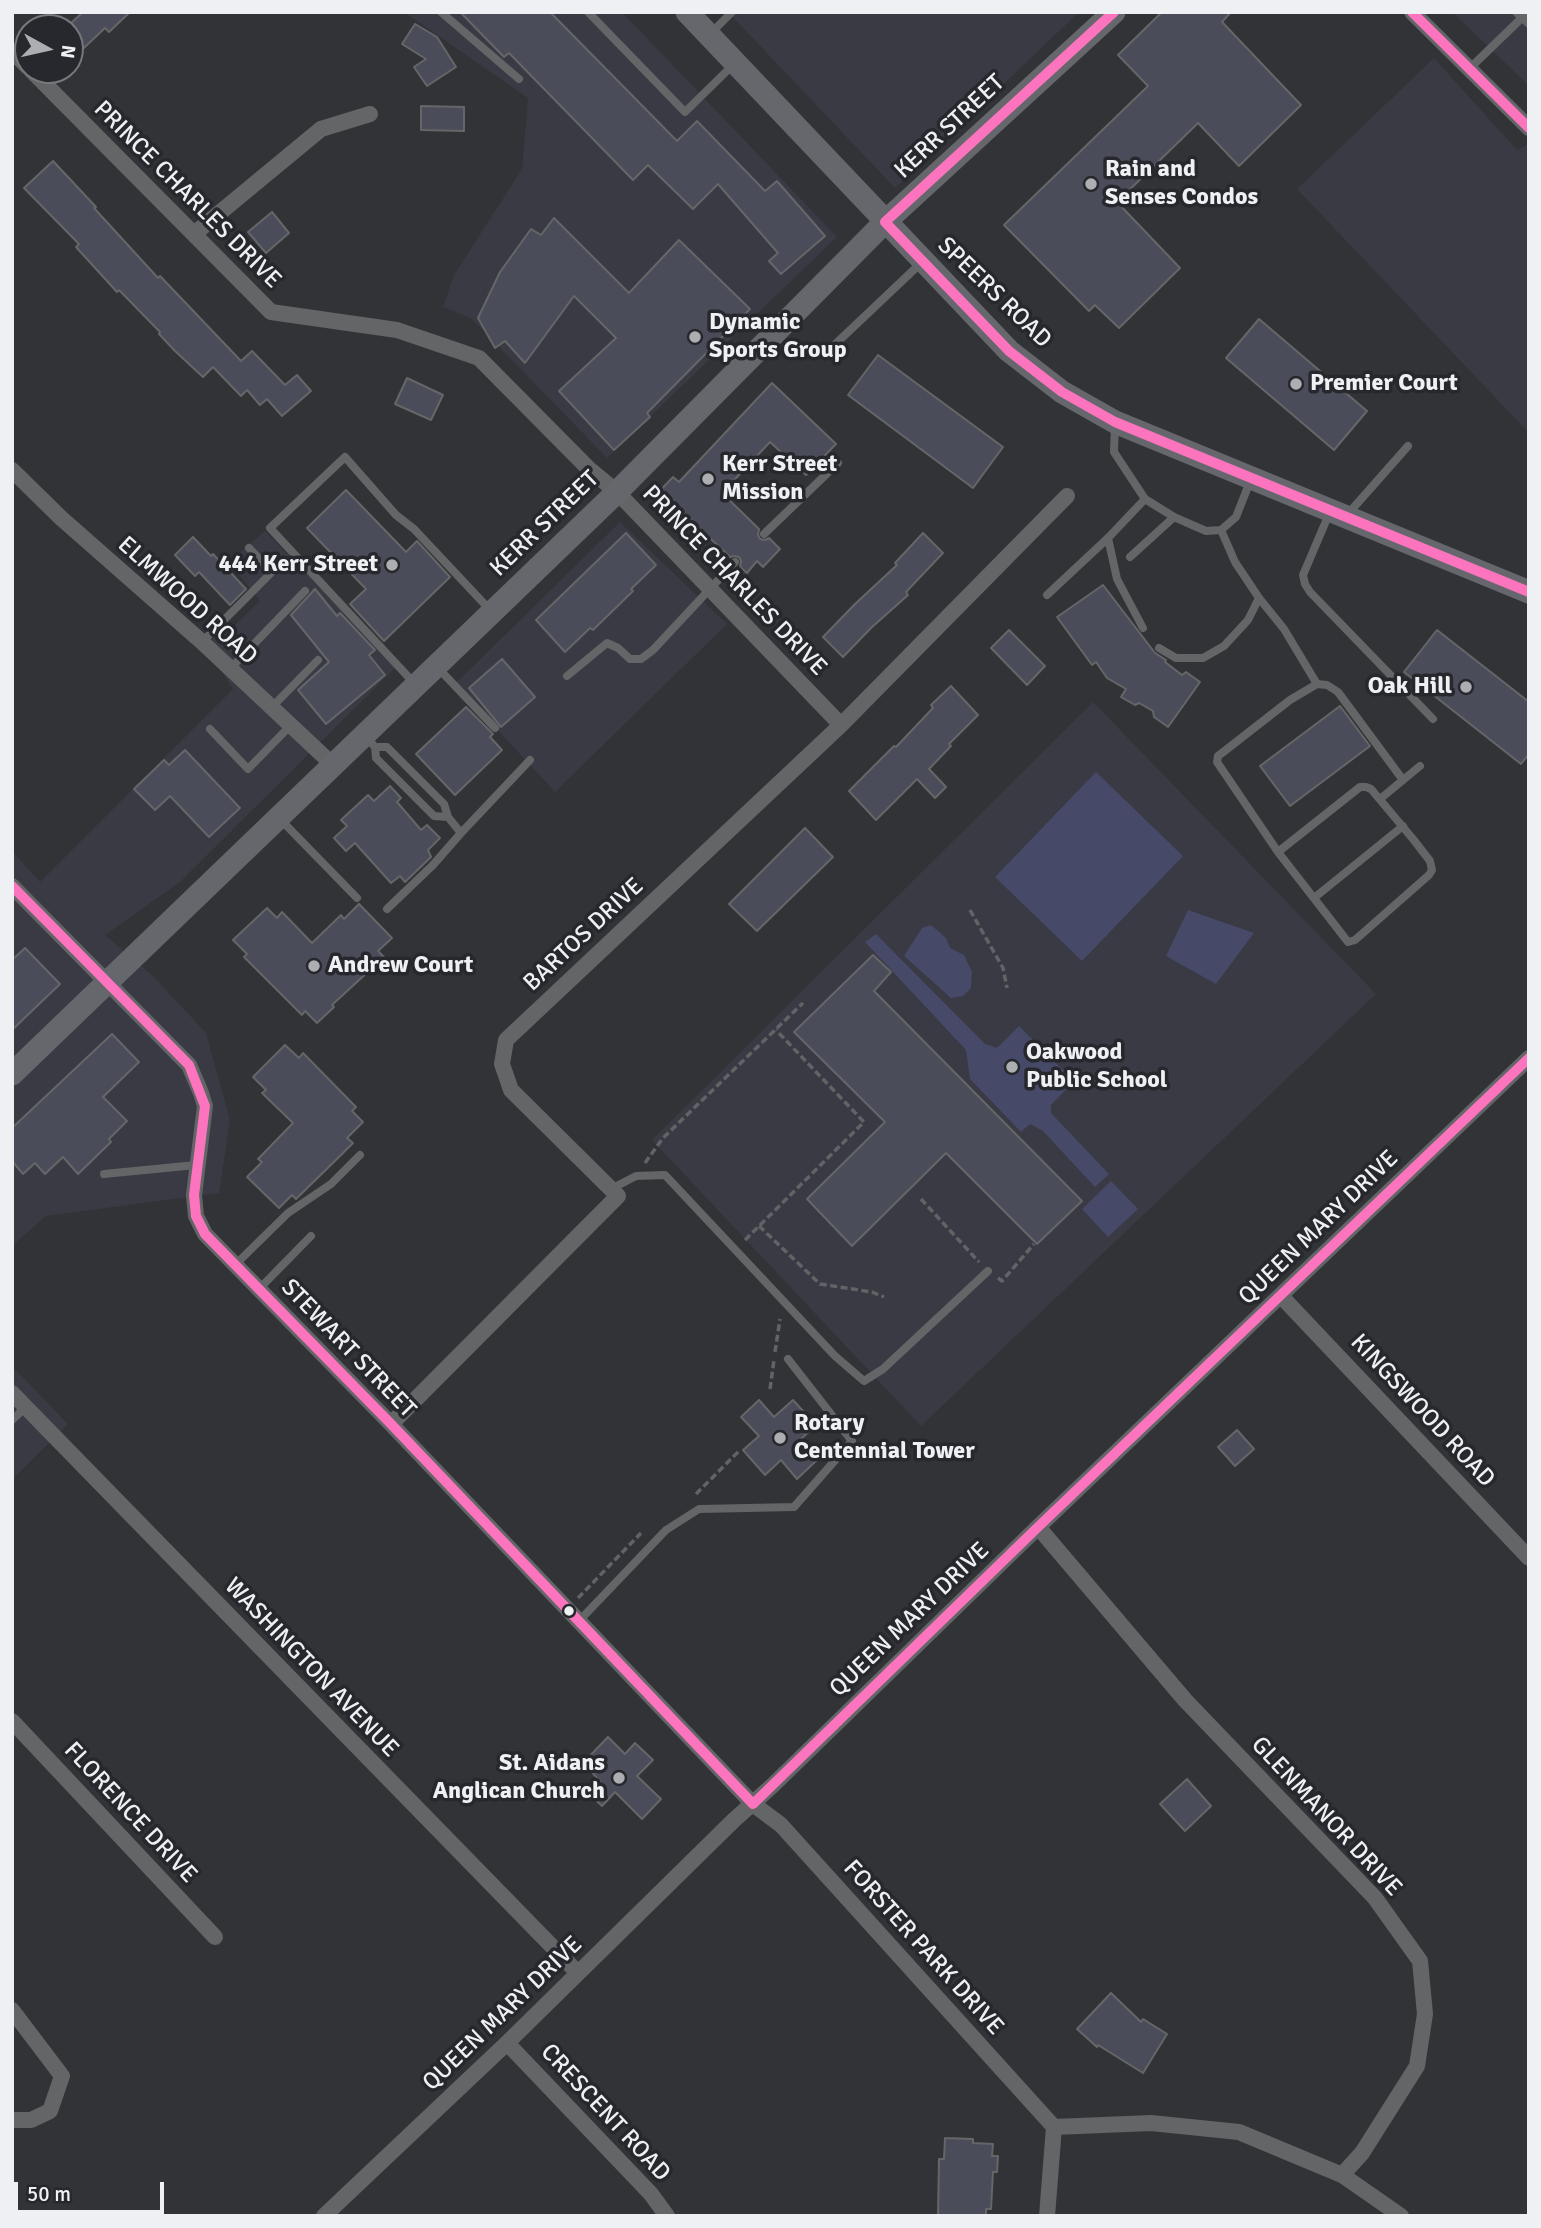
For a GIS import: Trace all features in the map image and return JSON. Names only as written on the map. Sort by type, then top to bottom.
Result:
[{"type":"main road","name":"SPEERS ROAD","points":[[687,12],[1009,351],[1062,392],[1115,422],[1529,592]]},
{"type":"main road","name":"KERR STREET","points":[[12,1074],[332,764],[369,741],[415,685],[617,492],[885,222],[1114,12]]},
{"type":"street","points":[[1412,12],[1529,128]]},
{"type":"street","name":"PRINCE CHARLES DRIVE","points":[[46,84],[271,312],[397,330],[479,358],[589,470],[617,492],[841,725]]},
{"type":"street","points":[[194,234],[321,129],[370,114]]},
{"type":"street","name":"ELMWOOD ROAD","points":[[12,470],[61,518],[202,642],[332,764]]},
{"type":"street","name":"BARTOS DRIVE","points":[[611,1189],[511,1090],[502,1064],[506,1040],[841,725],[1067,496]]},
{"type":"street","name":"STEWART STREET","points":[[12,886],[189,1065],[205,1106],[194,1195],[196,1216],[205,1234],[391,1424],[753,1804]]},
{"type":"street","name":"QUEEN MARY DRIVE","points":[[324,2216],[1529,1058]]},
{"type":"street","points":[[391,1424],[618,1196],[611,1189]]},
{"type":"street","name":"KINGSWOOD ROAD","points":[[1281,1296],[1529,1558]]},
{"type":"street","name":"WASHINGTON AVENUE","points":[[12,1393],[578,1973]]},
{"type":"street","name":"GLENMANOR DRIVE","points":[[1038,1528],[1185,1700],[1375,1898],[1420,1961],[1425,2014],[1417,2066],[1362,2153],[1342,2175]]},
{"type":"street","name":"FLORENCE DRIVE","points":[[12,1721],[215,1937]]},
{"type":"street","name":"FORSTER PARK DRIVE","points":[[753,1804],[781,1825],[1054,2127]]},
{"type":"street","points":[[12,2010],[62,2076],[51,2111],[31,2120],[12,2120]]},
{"type":"street","name":"CRESCENT ROAD","points":[[507,2043],[651,2194],[667,2216]]},
{"type":"street","points":[[1047,2216],[1054,2127],[1151,2123],[1239,2132],[1342,2175],[1401,2216]]},
{"type":"lane","points":[[441,12],[519,79]]},
{"type":"lane","points":[[588,12],[685,112],[736,62]]},
{"type":"lane","points":[[709,35],[732,12]]},
{"type":"lane","points":[[1469,69],[1524,17]]},
{"type":"lane","points":[[827,352],[923,261]]},
{"type":"lane","points":[[1115,422],[1114,452],[1145,499],[1174,517],[1206,531],[1221,530],[1236,517],[1251,479]]},
{"type":"lane","points":[[1408,446],[1338,514],[1303,575],[1310,592],[1433,719]]},
{"type":"lane","points":[[415,685],[270,528],[345,457],[396,515],[414,529],[492,612]]},
{"type":"lane","points":[[764,534],[838,463]]},
{"type":"lane","points":[[1047,595],[1145,499]]},
{"type":"lane","points":[[1129,557],[1174,517]]},
{"type":"lane","points":[[1221,530],[1236,562],[1259,598],[1284,629],[1317,684]]},
{"type":"lane","points":[[1108,538],[1117,579],[1143,628]]},
{"type":"lane","points":[[202,642],[272,572],[249,548]]},
{"type":"lane","points":[[567,676],[607,643],[618,648],[630,659],[641,659],[653,650],[735,562]]},
{"type":"lane","points":[[230,669],[305,591]]},
{"type":"lane","points":[[1159,648],[1176,658],[1203,658],[1224,646],[1248,620],[1259,598]]},
{"type":"lane","points":[[271,708],[318,660]]},
{"type":"lane","points":[[436,666],[495,728]]},
{"type":"lane","points":[[1278,852],[1360,787],[1371,789],[1380,799],[1430,861],[1432,870],[1355,940],[1346,940],[1278,852],[1216,759],[1290,700],[1317,684],[1327,685],[1338,692],[1403,780]]},
{"type":"lane","points":[[210,729],[248,769],[290,726]]},
{"type":"lane","points":[[369,741],[376,758],[434,816],[448,817]]},
{"type":"lane","points":[[369,741],[387,747],[444,804],[448,817],[461,833]]},
{"type":"lane","points":[[387,909],[433,865],[530,760]]},
{"type":"lane","points":[[1380,799],[1420,766]]},
{"type":"lane","points":[[278,817],[357,898]]},
{"type":"lane","points":[[1314,898],[1403,826]]},
{"type":"lane","points":[[235,1265],[288,1213],[331,1184],[360,1154]]},
{"type":"lane","points":[[104,1174],[196,1165]]},
{"type":"lane","points":[[611,1189],[636,1176],[665,1175],[835,1356],[864,1381],[883,1369],[988,1271]]},
{"type":"lane","points":[[259,1289],[311,1237]]},
{"type":"lane","points":[[579,1621],[666,1530],[698,1509],[794,1507],[852,1441],[788,1359]]},
{"type":"lane","points":[[12,1420],[26,1407]]},
{"type":"path","points":[[970,911],[1003,968],[1007,988]]},
{"type":"path","points":[[636,1176],[663,1138],[803,1003]]},
{"type":"path","points":[[735,1250],[864,1122],[776,1030]]},
{"type":"path","points":[[921,1199],[988,1271],[1002,1281],[1034,1244]]},
{"type":"path","points":[[759,1226],[820,1284],[872,1292],[884,1297]]},
{"type":"path","points":[[770,1389],[783,1300]]},
{"type":"shaded area","points":[[404,12],[622,12],[837,237],[607,458],[471,318],[443,307],[454,275],[522,169],[528,98]]},
{"type":"shaded area","points":[[728,12],[1079,12],[895,188]]},
{"type":"shaded area","points":[[1452,12],[1529,12],[1529,86]]},
{"type":"shaded area","points":[[1434,58],[1517,150],[1529,144],[1529,433],[1297,189]]},
{"type":"shaded area","points":[[620,522],[727,624],[555,792],[455,684]]},
{"type":"shaded area","points":[[265,531],[397,666],[180,882],[105,935],[153,976],[206,1033],[230,1120],[219,1193],[46,1216],[12,1246],[12,851],[40,882],[233,689],[202,642],[231,629],[260,601],[229,562]]},
{"type":"shaded area","name":"Oakwood Public School","points":[[1093,702],[1376,994],[921,1426],[652,1140]]},
{"type":"shaded area","points":[[1096,772],[1183,856],[1082,961],[995,877]]},
{"type":"shaded area","points":[[1188,910],[1254,933],[1216,984],[1166,956]]},
{"type":"shaded area","points":[[931,925],[946,938],[950,948],[964,955],[972,972],[971,988],[963,996],[951,998],[904,956],[922,928]]},
{"type":"shaded area","points":[[876,934],[985,1044],[997,1048],[1019,1026],[1074,1081],[1051,1105],[1051,1113],[1109,1174],[1095,1187],[1043,1131],[1030,1124],[1021,1132],[970,1079],[966,1050],[865,942]]},
{"type":"shaded area","points":[[1111,1181],[1138,1209],[1108,1237],[1082,1209]]},
{"type":"shaded area","points":[[12,1366],[68,1424],[12,1480]]},
{"type":"building","points":[[130,12],[109,32],[105,28],[84,48],[84,14],[81,14]]},
{"type":"building","points":[[460,12],[550,12],[677,141],[697,121],[765,191],[777,181],[825,236],[781,274],[769,261],[778,253],[718,184],[693,209],[648,165],[633,180],[509,53],[504,57]]},
{"type":"building","name":"Rain and Senses Condos","points":[[1162,12],[1231,12],[1222,22],[1301,105],[1239,166],[1198,123],[1117,202],[1180,268],[1119,328],[1095,305],[1089,311],[1004,225],[1148,86],[1118,55]]},
{"type":"building","points":[[415,24],[437,37],[456,67],[427,86],[414,67],[426,59],[402,44]]},
{"type":"building","points":[[421,106],[464,107],[464,131],[421,130]]},
{"type":"building","points":[[53,161],[158,278],[160,276],[241,361],[252,351],[285,385],[297,375],[311,391],[282,416],[267,399],[260,405],[247,390],[241,396],[213,367],[203,377],[119,290],[117,292],[76,247],[79,244],[24,188]]},
{"type":"building","points":[[272,212],[289,233],[266,253],[248,232]]},
{"type":"building","points":[[554,218],[629,293],[679,240],[750,309],[647,413],[650,417],[614,450],[559,391],[616,338],[574,296],[525,363],[505,341],[495,348],[478,318],[500,272],[531,229],[541,235]]},
{"type":"building","name":"Premier Court","points":[[1259,319],[1367,411],[1334,450],[1226,358]]},
{"type":"building","points":[[878,355],[1003,447],[973,488],[848,395]]},
{"type":"building","points":[[407,378],[443,395],[431,420],[395,404]]},
{"type":"building","name":"Kerr Street Mission","points":[[772,383],[836,444],[806,475],[770,442],[722,493],[759,529],[760,539],[769,538],[780,549],[763,567],[757,561],[747,573],[740,567],[739,557],[730,557],[677,507],[672,512],[655,496],[673,477],[679,482]]},
{"type":"building","name":"444 Kerr Street","points":[[346,490],[406,552],[417,541],[450,577],[384,641],[350,604],[366,589],[307,528]]},
{"type":"building","points":[[626,533],[656,565],[593,630],[590,628],[565,652],[536,620]]},
{"type":"building","points":[[923,533],[943,553],[906,592],[908,595],[843,657],[823,637],[897,565],[895,563]]},
{"type":"building","points":[[193,537],[246,589],[230,605],[199,572],[195,576],[175,555]]},
{"type":"building","points":[[1103,585],[1155,653],[1182,675],[1186,672],[1200,682],[1168,727],[1154,717],[1153,711],[1121,697],[1126,689],[1107,678],[1096,662],[1092,665],[1057,617]]},
{"type":"building","points":[[315,589],[337,616],[340,613],[375,650],[369,655],[385,675],[326,724],[298,690],[329,662],[291,615]]},
{"type":"building","points":[[1009,630],[1045,666],[1027,685],[991,648]]},
{"type":"building","name":"Oak Hill","points":[[1437,630],[1529,702],[1529,754],[1521,764],[1404,672]]},
{"type":"building","points":[[502,659],[535,697],[501,727],[469,688]]},
{"type":"building","points":[[951,686],[978,715],[929,769],[946,787],[935,798],[917,779],[876,820],[849,791],[896,747],[933,708],[931,705]]},
{"type":"building","points":[[1340,706],[1370,746],[1290,806],[1260,766]]},
{"type":"building","points":[[466,707],[493,734],[490,737],[502,750],[455,795],[416,754]]},
{"type":"building","points":[[185,750],[240,808],[209,837],[170,796],[155,810],[134,789],[164,760],[169,765]]},
{"type":"building","points":[[390,786],[401,798],[397,802],[421,830],[427,825],[440,838],[428,850],[431,857],[405,882],[400,876],[391,883],[355,843],[346,851],[334,838],[347,826],[341,820],[368,795],[374,801]]},
{"type":"building","points":[[805,828],[833,857],[757,931],[729,904]]},
{"type":"building","name":"Andrew Court","points":[[359,904],[392,938],[378,951],[384,957],[332,1005],[334,1007],[317,1023],[305,1011],[302,1015],[244,957],[247,954],[233,940],[267,908],[277,918],[282,912],[312,943],[341,915],[344,919]]},
{"type":"building","points":[[25,948],[60,984],[12,1030],[12,960]]},
{"type":"building","points":[[873,955],[891,972],[874,991],[1082,1201],[1037,1244],[946,1153],[852,1246],[807,1199],[885,1122],[794,1032]]},
{"type":"building","points":[[112,1034],[139,1062],[103,1097],[127,1121],[109,1139],[111,1142],[78,1174],[63,1157],[45,1174],[35,1163],[23,1174],[12,1161],[12,1128]]},
{"type":"building","points":[[285,1045],[299,1058],[303,1053],[356,1107],[352,1111],[363,1122],[347,1138],[353,1143],[296,1199],[292,1195],[279,1208],[247,1177],[262,1162],[258,1159],[293,1123],[262,1093],[266,1090],[253,1077]]},
{"type":"building","name":"Rotary Centennial Tower","points":[[759,1400],[774,1417],[793,1400],[816,1425],[800,1440],[818,1459],[797,1479],[781,1460],[765,1475],[743,1450],[759,1436],[741,1417]]},
{"type":"building","points":[[1237,1430],[1254,1449],[1235,1466],[1218,1447]]},
{"type":"building","name":"St. Aidans Anglican Church","points":[[608,1737],[625,1754],[635,1743],[653,1760],[637,1776],[661,1799],[642,1819],[615,1792],[602,1806],[588,1793],[600,1781],[583,1763]]},
{"type":"building","points":[[1187,1779],[1211,1806],[1185,1831],[1160,1804]]},
{"type":"building","points":[[1111,1993],[1141,2022],[1143,2019],[1167,2034],[1143,2073],[1098,2045],[1097,2047],[1077,2029]]},
{"type":"building","points":[[945,2138],[973,2139],[973,2143],[993,2144],[992,2156],[998,2156],[997,2172],[993,2172],[991,2209],[986,2209],[986,2216],[938,2216],[939,2159],[944,2159]]},
{"type":"transit line","points":[[1114,12],[885,222],[1009,351],[1062,392],[1115,422],[1529,592]]},
{"type":"transit line","points":[[1412,12],[1529,128]]},
{"type":"transit line","points":[[12,886],[189,1065],[205,1106],[194,1195],[196,1216],[205,1234],[391,1424],[753,1804],[1038,1527],[1529,1058]]},
{"type":"place","name":"Rain and Senses Condos","points":[[1091,184]]},
{"type":"place","name":"Dynamic Sports Group","points":[[695,337]]},
{"type":"place","name":"Premier Court","points":[[1296,384]]},
{"type":"place","name":"Kerr Street Mission","points":[[708,479]]},
{"type":"place","name":"444 Kerr Street","points":[[392,565]]},
{"type":"place","name":"Oak Hill","points":[[1466,687]]},
{"type":"place","name":"Andrew Court","points":[[314,966]]},
{"type":"place","name":"Oakwood Public School","points":[[1012,1067]]},
{"type":"place","name":"Rotary Centennial Tower","points":[[780,1438]]},
{"type":"place","name":"St. Aidans Anglican Church","points":[[619,1778]]}]
